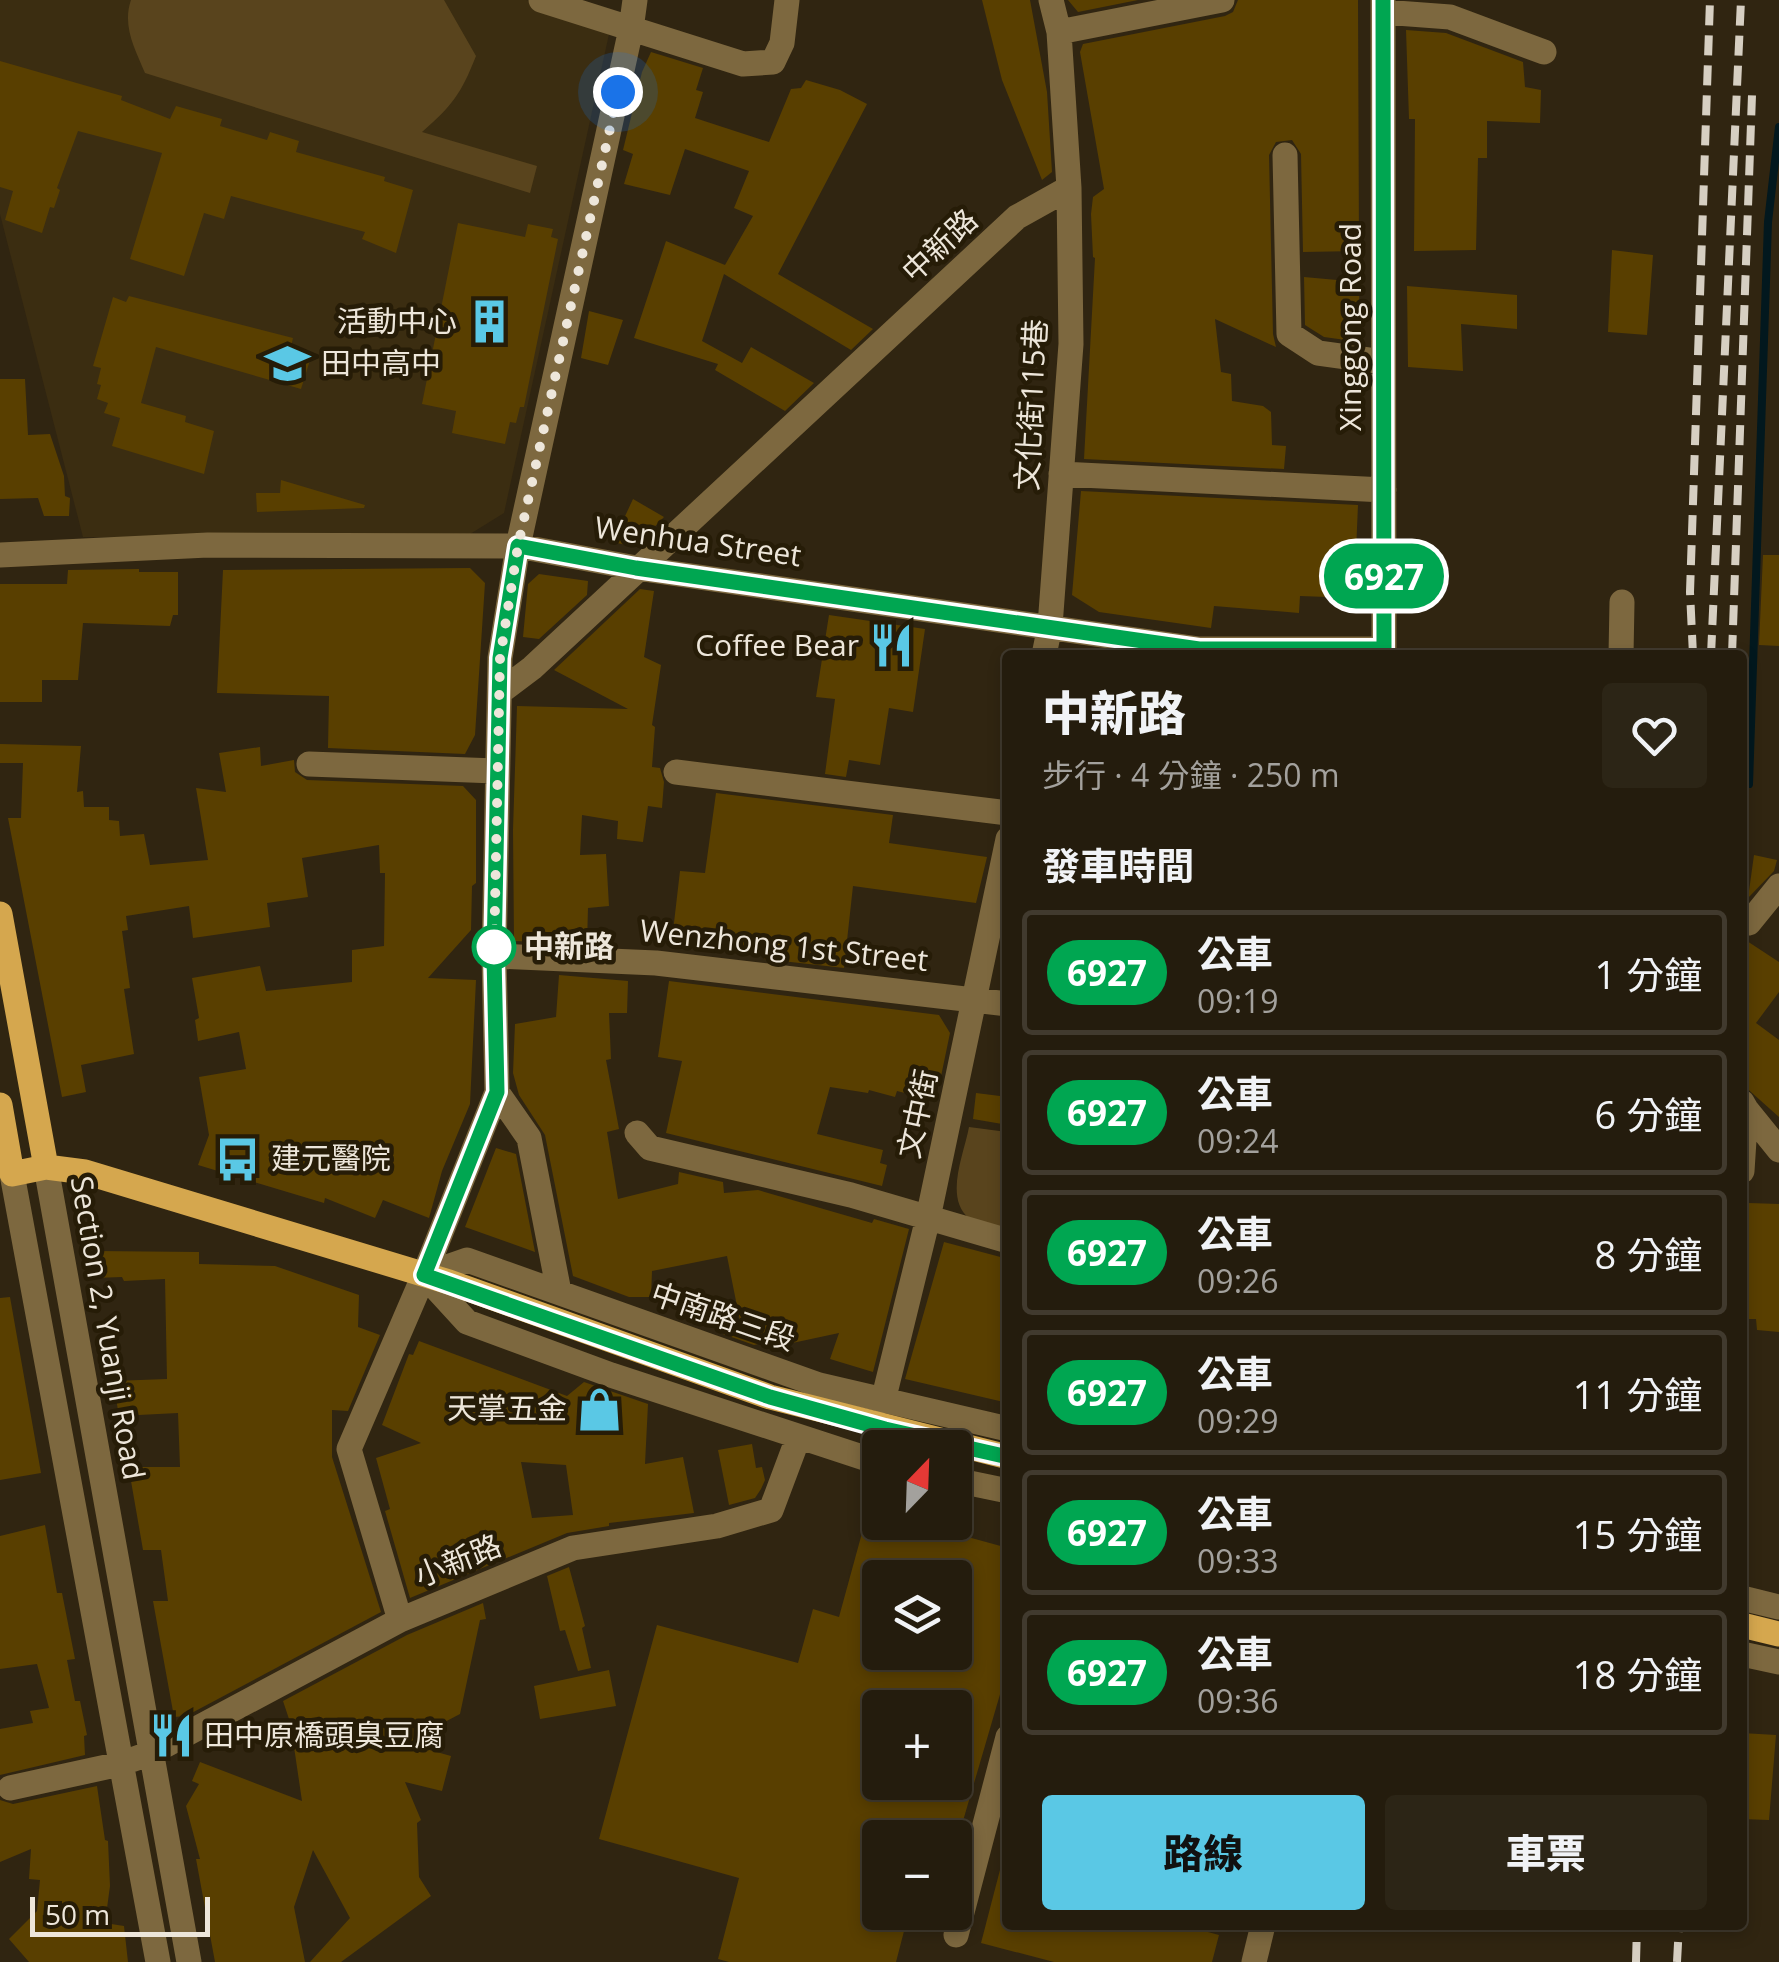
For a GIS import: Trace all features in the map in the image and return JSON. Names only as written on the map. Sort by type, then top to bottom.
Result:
[{"type":"main road","name":"Section 2, Yuanji Road","points":[[0,914],[46,1168]]},
{"type":"main road","points":[[0,1105],[12,1174],[46,1168],[84,1172],[450,1282],[770,1397],[1002,1456]]},
{"type":"main road","points":[[1747,1625],[1779,1634]]},
{"type":"street","points":[[541,0],[743,64],[773,62],[782,43],[787,0]]},
{"type":"street","points":[[400,1620],[349,1449],[497,1092],[494,956],[500,658],[518,546],[632,29],[635,0]]},
{"type":"street","points":[[1051,0],[1059,32],[1069,188]]},
{"type":"street","points":[[1059,32],[1222,0]]},
{"type":"street","points":[[1383,6],[1450,17],[1544,52]]},
{"type":"street","name":"Xinggong Road","points":[[1383,6],[1384,650]]},
{"type":"street","points":[[1285,155],[1289,334],[1318,354],[1383,362]]},
{"type":"street","name":"文化街115巷","points":[[1050,626],[1070,344],[1069,188]]},
{"type":"street","name":"中新路","points":[[500,692],[532,668],[1017,218],[1069,188]]},
{"type":"street","points":[[1061,474],[1384,490]]},
{"type":"street","name":"Wenhua Street","points":[[0,555],[208,545],[518,546],[636,568],[1199,649],[1261,650]]},
{"type":"street","points":[[1621,650],[1622,602]]},
{"type":"street","points":[[1045,650],[1050,626]]},
{"type":"street","points":[[309,764],[496,771]]},
{"type":"street","points":[[676,772],[1002,812]]},
{"type":"street","name":"文中街","points":[[883,1401],[928,1218],[1002,869]]},
{"type":"street","points":[[1750,924],[1779,886]]},
{"type":"street","name":"Wenzhong 1st Street","points":[[494,956],[656,962],[1002,1003]]},
{"type":"street","points":[[497,1092],[529,1138],[559,1292]]},
{"type":"street","points":[[1747,1109],[1779,1150]]},
{"type":"street","points":[[637,1133],[650,1148],[851,1196],[1002,1238]]},
{"type":"street","name":"Section 2, Yuanji Road","points":[[46,1168],[189,1962]]},
{"type":"street","points":[[12,1174],[158,1962]]},
{"type":"street","name":"中南路三段","points":[[424,1275],[467,1260],[820,1385],[1002,1428]]},
{"type":"street","points":[[424,1275],[467,1322],[611,1376],[862,1458]]},
{"type":"street","name":"小新路","points":[[10,1788],[120,1764],[151,1752],[400,1620],[573,1548],[717,1526],[771,1510],[798,1438]]},
{"type":"street","points":[[972,1484],[1002,1490]]},
{"type":"street","points":[[1747,1599],[1779,1607]]},
{"type":"street","points":[[1747,1655],[1779,1662]]},
{"type":"street","points":[[956,1934],[1002,1760]]},
{"type":"street","points":[[1254,1962],[1262,1930]]},
{"type":"shaded area","name":"田中高中","points":[[0,0],[526,0],[611,25],[504,513],[462,539],[83,537],[0,214]]},
{"type":"shaded area","points":[[131,0],[444,0],[476,56],[455,98],[422,132],[537,166],[530,193],[145,73],[129,28]]},
{"type":"shaded area","points":[[969,1127],[1002,1131],[1002,1229],[969,1218],[958,1199],[958,1175]]},
{"type":"building","points":[[982,0],[1030,0],[1047,92],[1052,172],[1042,180],[1002,80]]},
{"type":"building","points":[[1068,0],[1138,0],[1078,12]]},
{"type":"building","points":[[1238,0],[1358,0],[1359,251],[1303,252],[1301,154],[1292,140],[1276,142],[1269,155],[1276,347],[1215,319],[1221,372],[1231,374],[1232,401],[1263,406],[1271,412],[1272,445],[1286,446],[1284,469],[1084,459],[1095,258],[1091,214],[1093,197],[1104,189],[1080,52],[1083,44],[1225,16],[1233,12]]},
{"type":"building","points":[[1406,30],[1446,33],[1523,62],[1525,87],[1541,90],[1540,123],[1487,121],[1487,158],[1478,158],[1476,250],[1414,251],[1415,119],[1409,119]]},
{"type":"building","points":[[651,52],[703,68],[696,90],[703,92],[695,118],[769,142],[791,89],[801,88],[806,80],[840,90],[867,104],[778,274],[873,329],[851,350],[724,274],[702,341],[742,363],[751,347],[814,383],[785,411],[715,370],[718,364],[634,338],[666,241],[725,265],[753,216],[734,208],[749,171],[685,149],[670,195],[624,184],[633,154],[623,150],[642,72]]},
{"type":"building","points":[[0,61],[122,96],[121,100],[170,119],[176,106],[222,119],[220,126],[267,140],[270,132],[299,141],[296,152],[385,177],[384,181],[413,190],[396,253],[362,239],[365,232],[231,196],[224,219],[204,213],[184,276],[130,259],[162,153],[78,131],[42,233],[5,220],[13,191],[0,187]]},
{"type":"building","name":"活動中心","points":[[458,223],[525,237],[528,224],[553,229],[551,237],[558,239],[524,407],[520,407],[516,423],[510,422],[505,444],[452,433],[456,411],[422,404]]},
{"type":"building","points":[[1612,250],[1653,255],[1647,335],[1608,332]]},
{"type":"building","points":[[1304,277],[1359,282],[1360,342],[1324,337],[1305,325]]},
{"type":"building","points":[[1407,286],[1517,295],[1517,329],[1461,324],[1463,371],[1408,367]]},
{"type":"building","points":[[129,296],[293,338],[290,351],[311,357],[301,389],[156,347],[141,403],[186,416],[185,422],[214,431],[204,474],[112,446],[120,418],[104,413],[108,403],[97,399],[101,368],[93,366],[113,297],[126,302]]},
{"type":"building","points":[[589,311],[623,320],[608,365],[581,358]]},
{"type":"building","points":[[0,379],[25,379],[28,435],[50,434],[64,476],[65,496],[70,498],[69,516],[44,516],[38,498],[0,499]]},
{"type":"building","points":[[281,480],[365,505],[257,512],[256,493],[280,493]]},
{"type":"building","points":[[1081,491],[1358,505],[1354,598],[1300,596],[1299,613],[1214,606],[1211,628],[1099,612],[1072,595]]},
{"type":"building","points":[[633,499],[664,517],[635,547],[613,542]]},
{"type":"building","points":[[1763,555],[1779,555],[1779,646],[1759,645]]},
{"type":"building","points":[[470,568],[485,583],[475,735],[465,754],[328,748],[329,696],[217,693],[223,570]]},
{"type":"building","points":[[68,570],[178,572],[178,615],[173,615],[170,626],[83,623],[78,680],[42,680],[42,702],[0,702],[0,584],[67,584]]},
{"type":"building","points":[[539,574],[588,581],[587,595],[539,639],[523,637],[528,584]]},
{"type":"building","points":[[640,589],[654,591],[644,657],[661,665],[652,725],[652,767],[660,768],[664,782],[662,808],[648,806],[643,842],[617,839],[618,821],[582,815],[580,855],[606,854],[609,906],[588,908],[587,944],[514,941],[517,706],[628,709],[554,670]]},
{"type":"building","points":[[829,615],[925,629],[913,712],[889,708],[880,765],[849,760],[846,777],[825,774],[835,699],[816,697]]},
{"type":"building","points":[[0,744],[81,746],[77,792],[83,791],[84,807],[109,807],[109,820],[119,821],[120,836],[144,834],[150,865],[208,860],[196,788],[226,792],[219,753],[260,747],[261,766],[294,760],[295,772],[307,780],[463,786],[476,800],[476,883],[472,886],[471,930],[428,978],[476,980],[470,1104],[442,1171],[429,1218],[383,1200],[375,1218],[325,1198],[324,1203],[198,1165],[209,1135],[199,1077],[246,1069],[239,1032],[198,1041],[195,1020],[199,1018],[192,978],[260,966],[266,991],[352,982],[352,950],[384,946],[385,873],[380,873],[379,845],[302,858],[308,897],[267,903],[270,927],[193,938],[189,906],[126,916],[128,930],[122,931],[130,988],[124,989],[134,1054],[81,1065],[86,1092],[62,1097],[8,818],[21,818],[23,763],[0,763]]},
{"type":"building","points":[[716,793],[893,815],[889,843],[987,857],[976,903],[853,886],[844,968],[764,959],[765,953],[672,940],[680,871],[705,873]]},
{"type":"building","points":[[1754,855],[1777,860],[1774,871],[1748,898]]},
{"type":"building","points":[[1747,941],[1779,962],[1779,992],[1756,1023],[1779,1040],[1779,1117],[1747,1088]]},
{"type":"building","points":[[559,975],[628,981],[627,1013],[609,1013],[611,1059],[606,1060],[619,1129],[607,1132],[618,1199],[678,1184],[679,1172],[723,1182],[724,1193],[758,1190],[872,1223],[874,1219],[909,1229],[873,1372],[830,1359],[839,1333],[783,1345],[781,1339],[754,1345],[723,1334],[741,1326],[727,1256],[652,1271],[651,1297],[629,1297],[573,1276],[545,1135],[519,1095],[513,1073],[515,1024],[556,1017]]},
{"type":"building","points":[[669,981],[939,1015],[950,1033],[939,1086],[929,1084],[925,1098],[897,1091],[895,1097],[830,1087],[817,1134],[883,1150],[880,1163],[887,1165],[882,1186],[666,1133],[682,1061],[658,1057]]},
{"type":"building","points":[[976,1093],[1002,1096],[1002,1124],[973,1119]]},
{"type":"building","points":[[496,1148],[516,1154],[535,1252],[465,1227]]},
{"type":"building","points":[[1749,1203],[1779,1204],[1779,1332],[1757,1330],[1756,1319],[1747,1319]]},
{"type":"building","points":[[944,1242],[1002,1257],[1002,1402],[905,1379]]},
{"type":"building","points":[[95,1251],[199,1252],[199,1264],[275,1266],[359,1295],[358,1327],[380,1335],[348,1411],[332,1410],[332,1457],[381,1612],[186,1716],[174,1717],[153,1601],[168,1601],[161,1550],[143,1550],[131,1481],[141,1480],[141,1467],[180,1467],[178,1413],[119,1416],[113,1381],[167,1379],[165,1279],[95,1278]]},
{"type":"building","points":[[10,1297],[41,1473],[0,1480],[0,1298]]},
{"type":"building","points":[[419,1341],[567,1396],[584,1382],[648,1404],[645,1464],[683,1457],[694,1513],[609,1523],[567,1533],[410,1598],[385,1511],[390,1509],[376,1458],[421,1443],[382,1425],[409,1354],[413,1355]],"holes":[[[521,1462],[566,1465],[573,1515],[532,1518]]]},
{"type":"building","points":[[752,1444],[756,1468],[762,1467],[765,1480],[755,1498],[729,1505],[718,1450]]},
{"type":"building","points":[[45,1525],[57,1593],[62,1593],[75,1659],[67,1660],[87,1735],[85,1755],[0,1775],[0,1729],[33,1723],[30,1711],[49,1708],[37,1664],[0,1669],[0,1536]]},
{"type":"building","points":[[862,1533],[862,1540],[972,1538],[1002,1546],[1002,1688],[972,1790],[972,1690],[862,1690],[862,1800],[969,1800],[963,1820],[862,1820],[862,1930],[904,1930],[896,1962],[718,1959],[739,1878],[599,1839],[657,1625],[798,1663],[813,1609],[839,1617]]},
{"type":"building","points":[[569,1567],[585,1626],[582,1628],[591,1668],[578,1671],[565,1630],[560,1631],[547,1576]]},
{"type":"building","points":[[483,1603],[486,1619],[480,1620],[460,1714],[439,1725],[442,1729],[408,1744],[451,1756],[442,1791],[405,1782],[421,1820],[417,1823],[419,1877],[431,1896],[341,1962],[310,1962],[350,1918],[313,1850],[294,1907],[305,1962],[215,1962],[196,1859],[200,1859],[186,1806],[199,1784],[192,1781],[200,1762],[302,1801],[295,1737],[283,1701],[407,1635]]},
{"type":"building","points":[[609,1670],[616,1706],[540,1719],[534,1686]]},
{"type":"building","points":[[1747,1733],[1776,1735],[1769,1820],[1747,1819]]},
{"type":"building","points":[[97,1786],[108,1841],[110,1886],[105,1923],[124,1926],[128,1962],[29,1962],[9,1939],[37,1911],[40,1880],[29,1879],[31,1849],[0,1862],[0,1800],[13,1804]]},
{"type":"building","points":[[1001,1866],[1002,1930],[1200,1930],[1219,1935],[1212,1962],[1054,1962],[981,1943]]},
{"type":"waterway","points":[[1749,784],[1768,222],[1779,127]]},
{"type":"railway","points":[[1693,650],[1690,592],[1710,0]]},
{"type":"railway","points":[[1711,650],[1741,0]]},
{"type":"railway","points":[[1732,650],[1752,95]]},
{"type":"railway","points":[[1636,1962],[1637,1930]]},
{"type":"railway","points":[[1677,1962],[1679,1930]]},
{"type":"bus line","name":"6927","points":[[1002,1456],[770,1397],[424,1275],[497,1092],[494,956],[500,658],[518,546],[636,568],[1199,649],[1384,649],[1383,0]]},
{"type":"place","name":"活動中心","points":[[490,322]]},
{"type":"place","name":"田中高中","points":[[288,364]]},
{"type":"place","name":"Coffee Bear","points":[[892,646]]},
{"type":"place","name":"中新路","points":[[494,947]]},
{"type":"place","name":"建元醫院","points":[[238,1159]]},
{"type":"place","name":"天掌五金","points":[[600,1409]]},
{"type":"place","name":"田中原橋頭臭豆腐","points":[[171,1736]]},
{"type":"route","points":[[494,947],[494,956],[500,658],[518,546],[618,92]]}]
